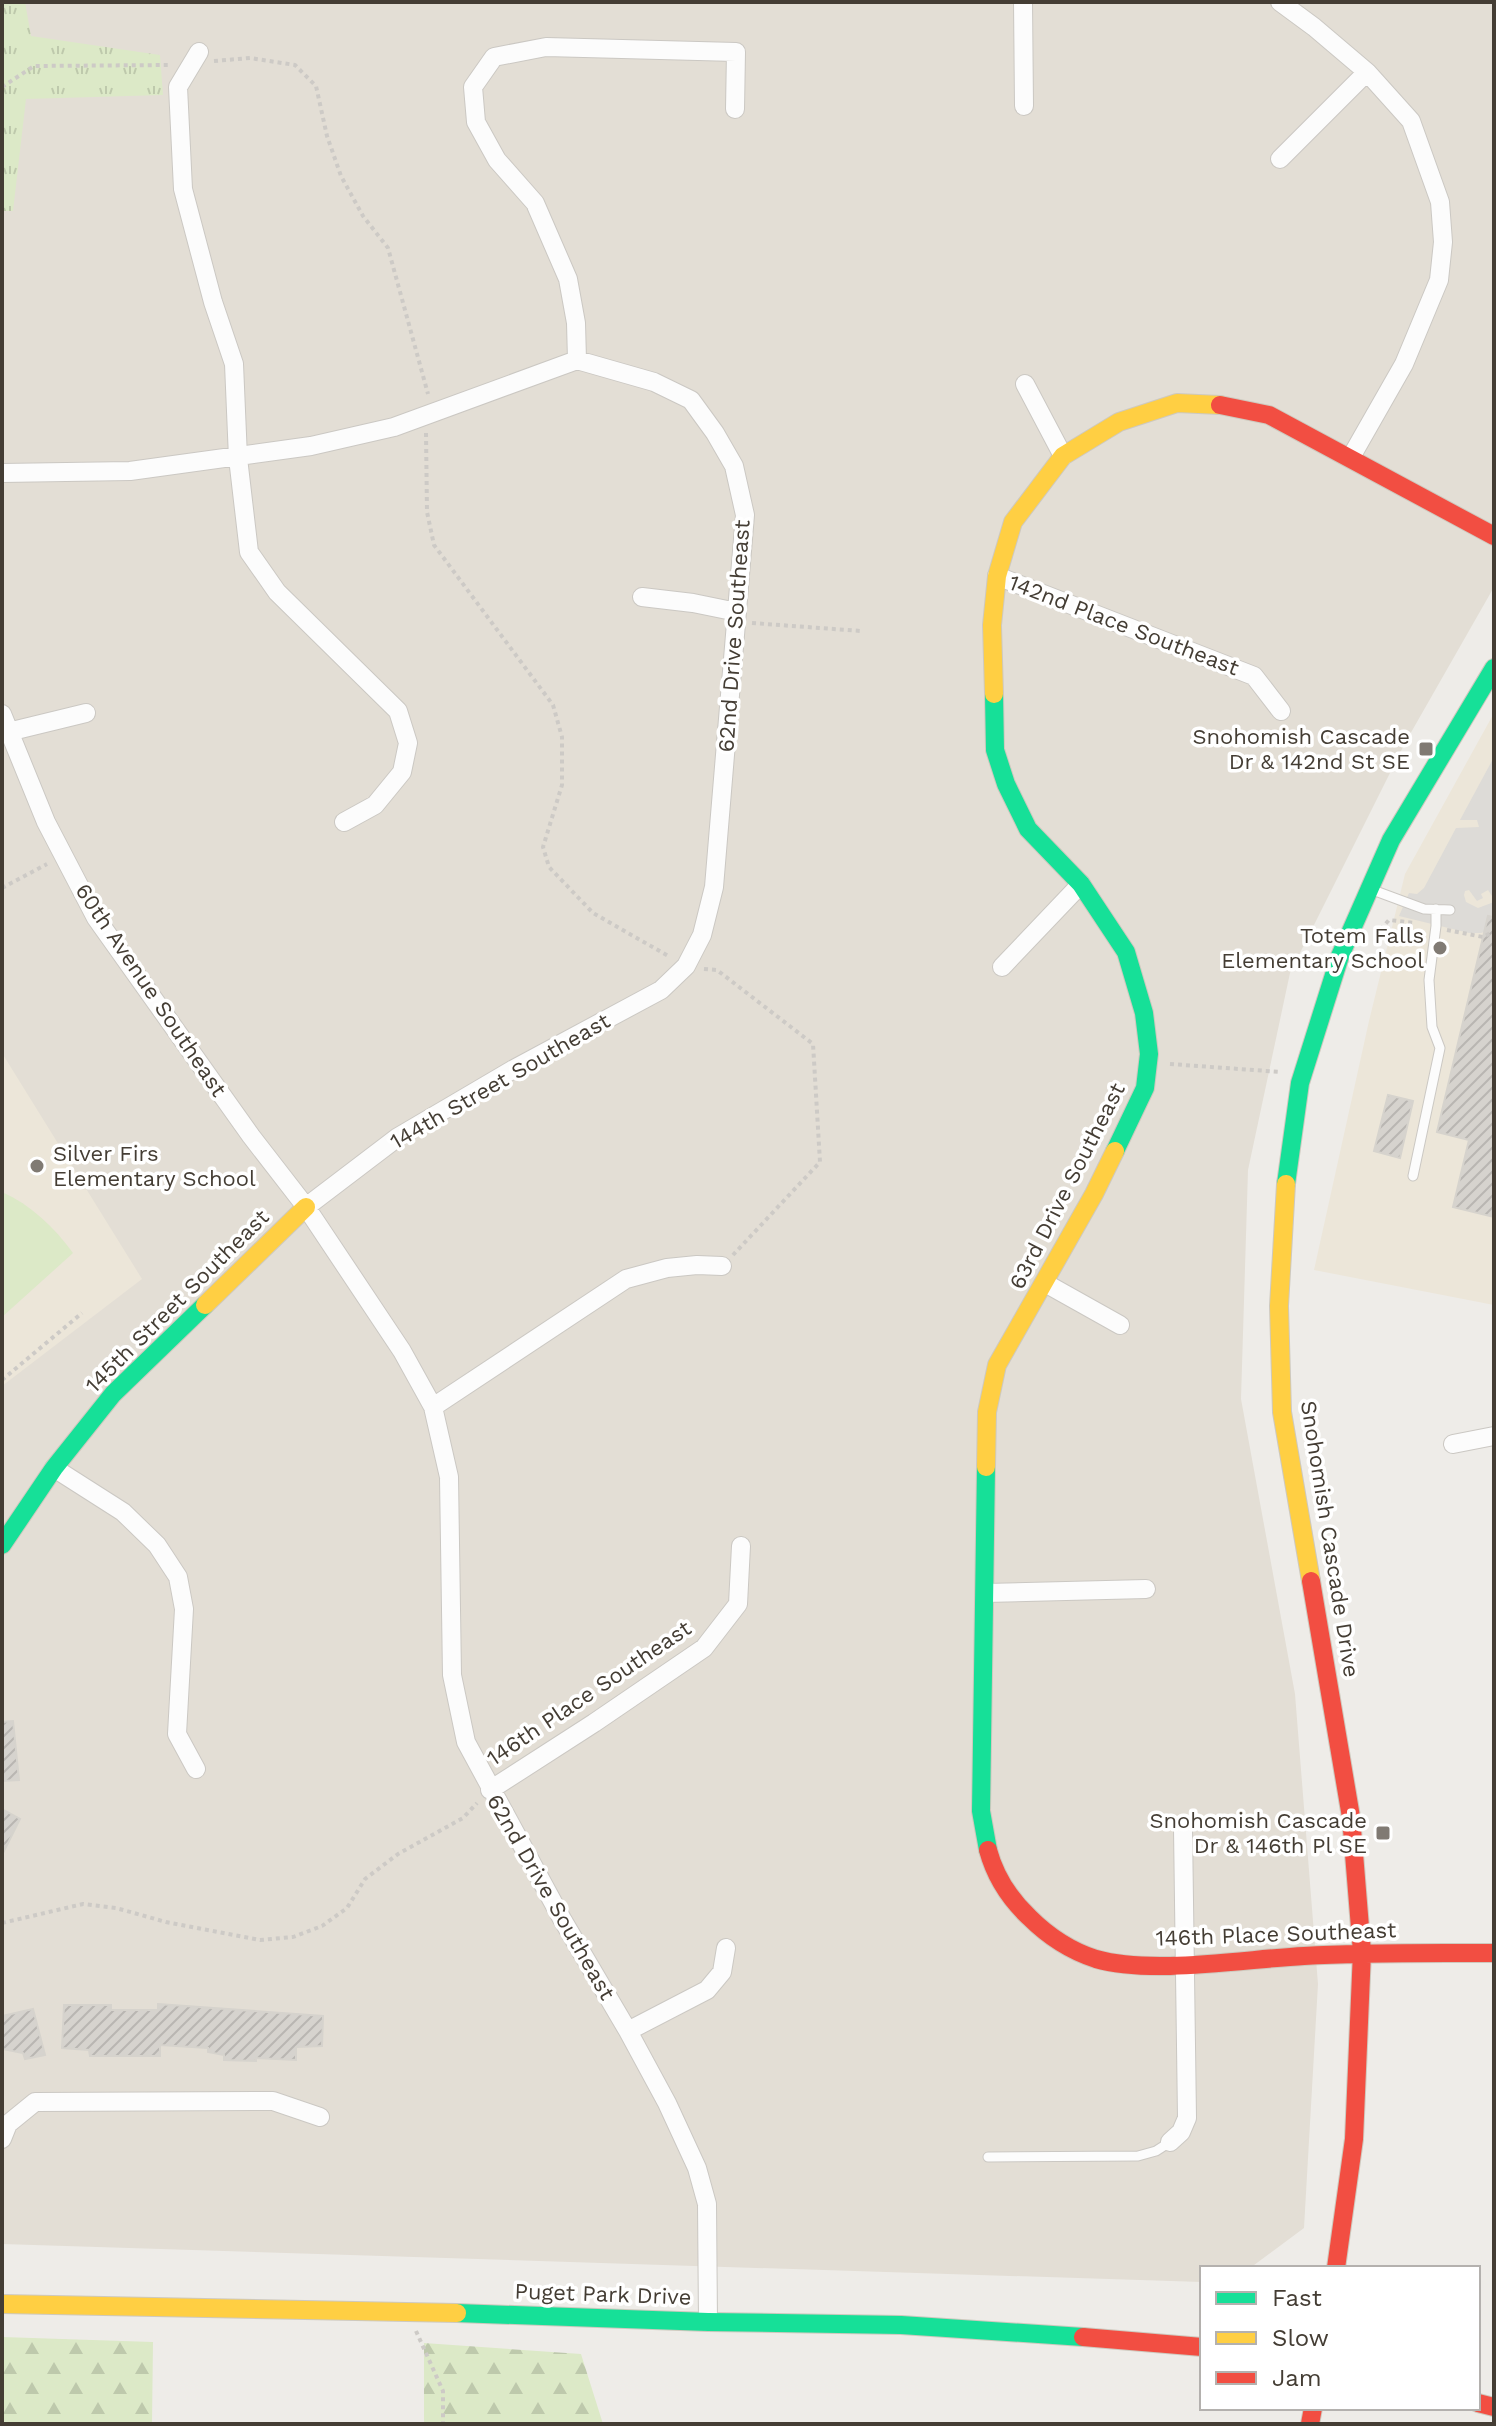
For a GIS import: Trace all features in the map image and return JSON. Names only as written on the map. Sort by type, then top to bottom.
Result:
[{"type":"street","points":[[1023,2],[1024,106]]},
{"type":"street","points":[[1280,2],[1367,72],[1411,121],[1440,202],[1443,242],[1439,280],[1404,364],[1351,457],[1494,536]]},
{"type":"street","points":[[2,473],[130,471],[238,458],[353,437],[394,427],[577,360],[576,323],[568,279],[535,203],[497,160],[476,122],[473,87],[494,57],[546,47],[736,52],[735,109]]},
{"type":"street","points":[[195,58],[178,87],[183,189],[213,302],[234,364],[238,458],[249,552],[277,592],[398,711],[408,743],[402,772],[375,805],[344,822]]},
{"type":"street","points":[[1280,159],[1367,72]]},
{"type":"street","name":"62nd Drive Southeast","points":[[577,360],[654,382],[691,400],[734,466],[745,515],[714,887],[702,935],[686,966],[661,990]]},
{"type":"street","points":[[1025,384],[1063,456]]},
{"type":"street","name":"63rd Drive Southeast","points":[[1063,1943],[1034,1923],[1008,1893],[990,1860],[981,1811],[987,1412],[997,1365],[1094,1194],[1145,1088],[1148,1062],[1144,1013],[1126,952],[1081,884],[1028,829],[1006,784],[995,750],[992,625],[997,576],[1013,522],[1063,456],[1119,422],[1177,403],[1223,405],[1269,415],[1351,457]]},
{"type":"street","name":"142nd Place Southeast","points":[[997,576],[1254,676],[1281,711]]},
{"type":"street","points":[[642,597],[737,612]]},
{"type":"street","name":"Snohomish Cascade Drive","points":[[1336,2266],[1354,2139],[1362,1952],[1351,1817],[1282,1412],[1279,1306],[1284,1195],[1303,1074],[1340,956],[1391,840],[1494,668]]},
{"type":"street","points":[[5,723],[86,713]]},
{"type":"street","name":"60th Avenue Southeast","points":[[5,723],[46,822],[96,918],[251,1136],[306,1207]]},
{"type":"street","points":[[1002,967],[1081,884]]},
{"type":"street","name":"144th Street Southeast","points":[[306,1207],[398,1137],[512,1070],[661,990]]},
{"type":"street","name":"62nd Drive Southeast","points":[[306,1207],[402,1351],[433,1407],[449,1477],[452,1675],[466,1742],[562,1919],[628,2031],[697,2168],[707,2204],[708,2322]]},
{"type":"street","name":"145th Street Southeast","points":[[54,1468],[113,1394],[306,1207]]},
{"type":"street","points":[[433,1407],[626,1279],[667,1268],[722,1266]]},
{"type":"street","points":[[1045,1283],[1120,1325]]},
{"type":"street","points":[[1453,1444],[1494,1436]]},
{"type":"street","points":[[2,1545],[54,1468],[123,1512],[157,1545],[178,1577],[184,1609],[177,1734],[196,1769]]},
{"type":"street","name":"146th Place Southeast","points":[[490,1790],[704,1648],[738,1604],[741,1546]]},
{"type":"street","points":[[985,1593],[1146,1589]]},
{"type":"street","points":[[1170,2142],[1181,2132],[1187,2118],[1183,1829]]},
{"type":"street","name":"146th Place Southeast","points":[[1063,1943],[1089,1956],[1114,1963],[1186,1963],[1362,1952],[1494,1953]]},
{"type":"street","points":[[628,2031],[707,1990],[722,1972],[726,1948]]},
{"type":"street","points":[[2,2139],[8,2124],[35,2102],[273,2101],[320,2117]]},
{"type":"street","name":"Puget Park Drive","points":[[2,2304],[407,2311],[708,2322],[901,2325],[1200,2347]]},
{"type":"lane","points":[[1370,889],[1424,909],[1450,910]]},
{"type":"lane","points":[[1413,1176],[1440,1048],[1432,1027],[1429,980],[1436,909]]},
{"type":"lane","points":[[988,2157],[1138,2156],[1156,2151],[1170,2142]]},
{"type":"path","points":[[2,87],[34,66],[129,67],[195,58],[250,58],[295,65],[316,86],[327,136],[341,176],[363,216],[388,248],[433,412],[426,429],[427,512],[434,545],[553,705],[562,737],[562,785],[543,847],[549,867],[593,913],[686,966],[717,970],[813,1044],[820,1162],[722,1266]]},
{"type":"path","points":[[737,612],[753,624],[861,631]]},
{"type":"path","points":[[2,888],[63,856]]},
{"type":"path","points":[[1148,1062],[1303,1074]]},
{"type":"path","points":[[2,1380],[82,1313]]},
{"type":"path","points":[[2,1923],[83,1904],[116,1908],[166,1922],[260,1940],[293,1937],[322,1926],[347,1908],[365,1879],[398,1854],[463,1818],[490,1790]]},
{"type":"path","points":[[407,2311],[443,2391],[443,2424]]},
{"type":"shaded area","points":[[2,2],[1494,2],[1494,587],[1405,743],[1290,973],[1248,1170],[1241,1399],[1295,1694],[1318,1984],[1304,2228],[1253,2266],[1200,2266],[1200,2282],[2,2244]]},
{"type":"shaded area","name":"Totem Falls Elementary School","points":[[1494,713],[1494,1305],[1314,1270],[1405,874]]},
{"type":"shaded area","points":[[1494,757],[1494,899],[1488,890],[1477,901],[1469,890],[1464,895],[1466,902],[1478,908],[1494,902],[1494,929],[1469,933],[1399,916],[1409,893],[1417,894],[1424,888],[1456,828],[1479,827],[1477,820],[1460,820]]},
{"type":"shaded area","name":"Silver Firs Elementary School","points":[[2,1053],[142,1279],[2,1386]]},
{"type":"green space","points":[[2,2],[25,2],[31,36],[160,55],[163,95],[26,99],[13,211],[2,211]]},
{"type":"green space","points":[[2,1192],[23,1203],[41,1218],[73,1253],[2,1317]]},
{"type":"green space","points":[[2,2337],[153,2342],[152,2424],[2,2424]]},
{"type":"green space","points":[[424,2343],[581,2354],[603,2424],[424,2424]]},
{"type":"building","points":[[1488,916],[1494,917],[1494,1217],[1453,1207],[1469,1140],[1437,1132]]},
{"type":"building","points":[[1388,1095],[1413,1101],[1400,1158],[1374,1151]]},
{"type":"building","points":[[13,1721],[19,1780],[2,1781],[2,1722]]},
{"type":"building","points":[[2,1809],[20,1819],[2,1855]]},
{"type":"building","points":[[158,2004],[323,2016],[322,2046],[296,2047],[296,2060],[256,2058],[256,2061],[224,2060],[224,2055],[208,2052],[208,2048],[160,2045],[160,2056],[90,2056],[89,2050],[62,2048],[64,2005],[111,2005],[111,2010],[158,2010]]},
{"type":"building","points":[[33,2009],[45,2055],[25,2059],[23,2053],[2,2049],[2,2016]]},
{"type":"traffic: fast","points":[[1286,1184],[1300,1083],[1340,956],[1391,840],[1494,668]]},
{"type":"traffic: fast","points":[[994,694],[995,750],[1006,784],[1028,829],[1081,884],[1126,952],[1144,1013],[1149,1054],[1145,1088],[1115,1151]]},
{"type":"traffic: fast","points":[[2,1545],[54,1468],[113,1394],[205,1305]]},
{"type":"traffic: fast","points":[[986,1467],[981,1811],[988,1850]]},
{"type":"traffic: fast","points":[[457,2313],[901,2325],[1083,2337]]},
{"type":"traffic: slow","points":[[994,694],[992,625],[997,576],[1013,522],[1063,456],[1119,422],[1177,403],[1220,405]]},
{"type":"traffic: slow","points":[[986,1467],[987,1412],[997,1365],[1115,1151]]},
{"type":"traffic: slow","points":[[1286,1184],[1279,1306],[1282,1412],[1311,1581]]},
{"type":"traffic: slow","points":[[205,1305],[306,1207]]},
{"type":"traffic: slow","points":[[2,2304],[457,2313]]},
{"type":"traffic: jam","points":[[1220,405],[1269,415],[1494,536]]},
{"type":"traffic: jam","points":[[1311,1581],[1351,1817],[1362,1952],[1354,2139],[1336,2266]]},
{"type":"traffic: jam","points":[[988,1850],[999,1878],[1010,1895],[1044,1930],[1078,1952],[1119,1964],[1171,1966],[1328,1955],[1494,1953]]},
{"type":"traffic: jam","points":[[1083,2337],[1200,2347]]},
{"type":"traffic: jam","points":[[1480,2404],[1494,2407]]},
{"type":"traffic: jam","points":[[1310,2424],[1313,2410]]},
{"type":"place","name":"Snohomish Cascade Dr & 142nd St SE","points":[[1426,749]]},
{"type":"place","name":"Totem Falls Elementary School","points":[[1440,948]]},
{"type":"place","name":"Silver Firs Elementary School","points":[[37,1166]]},
{"type":"place","name":"Snohomish Cascade Dr & 146th Pl SE","points":[[1383,1833]]}]
